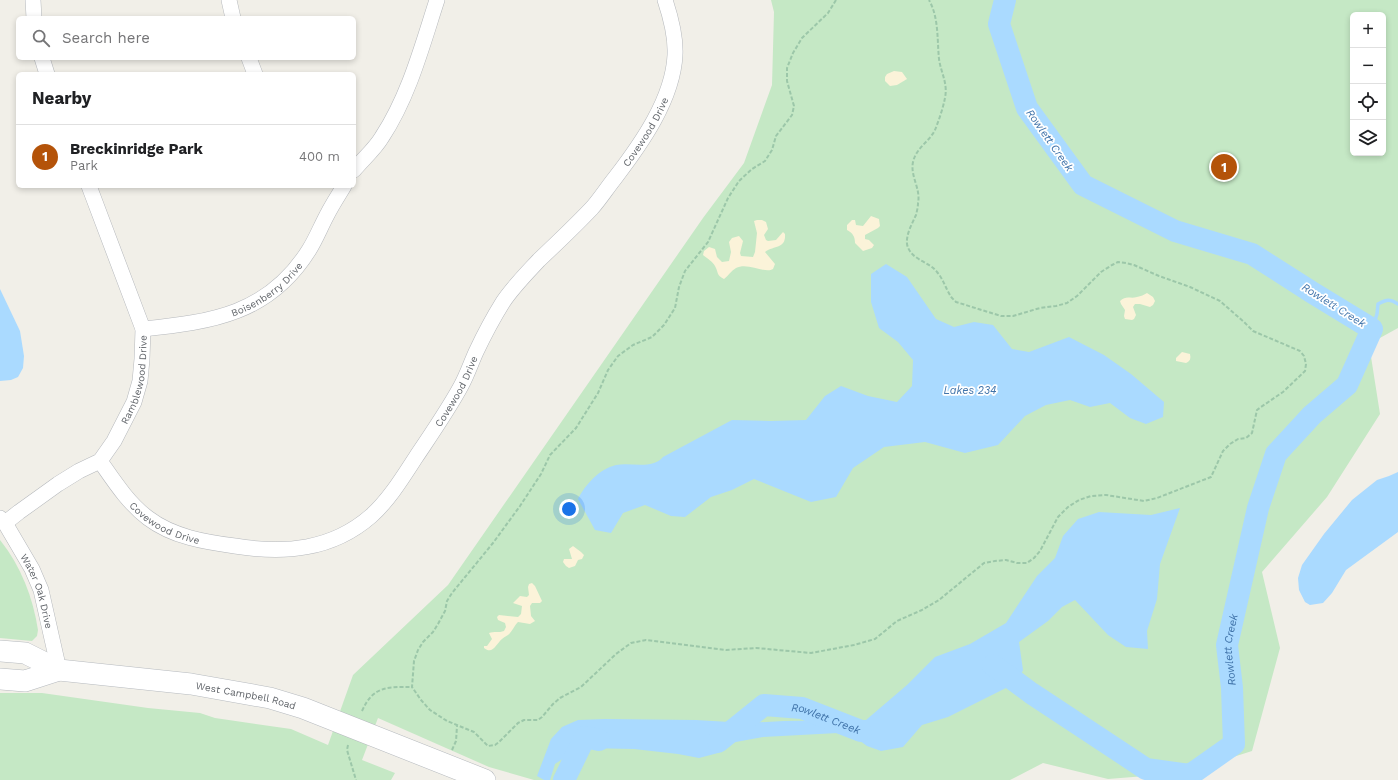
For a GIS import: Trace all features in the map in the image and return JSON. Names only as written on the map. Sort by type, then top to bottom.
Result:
[{"type":"main road","name":"West Campbell Road","points":[[0,651],[25,653],[59,670],[192,684],[270,698],[303,708],[485,780]]},
{"type":"main road","name":"West Campbell Road","points":[[0,679],[25,681],[59,670]]},
{"type":"street","points":[[33,0],[34,16]]},
{"type":"street","points":[[229,0],[233,16]]},
{"type":"street","points":[[356,168],[381,139],[392,122],[417,62],[436,0]]},
{"type":"street","name":"Covewood Drive","points":[[100,461],[126,496],[147,517],[167,529],[201,541],[246,548],[275,550],[310,547],[332,540],[357,527],[373,515],[383,504],[406,472],[441,420],[462,384],[489,325],[504,301],[518,282],[594,206],[628,161],[658,114],[670,85],[675,56],[671,16],[665,0]]},
{"type":"street","points":[[43,60],[46,72]]},
{"type":"street","points":[[249,60],[254,72]]},
{"type":"street","name":"Ramblewood Drive","points":[[2,521],[19,512],[79,471],[100,461],[114,441],[134,402],[140,381],[143,329],[90,188]]},
{"type":"street","name":"Boisenberry Drive","points":[[143,329],[190,324],[221,317],[264,298],[288,278],[298,266],[309,250],[327,214],[343,188]]},
{"type":"street","name":"Water Oak Drive","points":[[2,521],[32,569],[46,610],[59,670]]},
{"type":"path","points":[[836,0],[828,13],[802,38],[793,53],[787,68],[787,81],[794,106],[792,115],[776,136],[772,150],[765,161],[752,169],[739,181],[728,198],[708,242],[685,271],[679,287],[675,308],[664,325],[652,337],[633,345],[618,356],[608,370],[598,393],[576,428],[550,455],[541,474],[520,506],[493,543],[452,593],[447,601],[445,610],[438,624],[418,650],[414,661],[412,687],[421,700],[430,710],[447,721],[474,732],[488,746],[495,745],[499,742],[518,723],[524,720],[538,720],[542,718],[552,704],[581,687],[616,654],[631,643],[646,640],[726,650],[756,648],[811,653],[854,645],[875,639],[897,621],[922,610],[939,600],[984,563],[1006,560],[1017,563],[1027,563],[1040,551],[1058,517],[1068,507],[1079,500],[1091,496],[1106,495],[1144,501],[1156,498],[1211,476],[1223,451],[1238,439],[1246,438],[1252,433],[1260,407],[1283,392],[1305,371],[1306,364],[1304,356],[1300,351],[1253,331],[1220,302],[1190,287],[1126,263],[1118,262],[1101,272],[1077,296],[1067,303],[1040,308],[1013,316],[1001,316],[956,302],[952,298],[937,271],[910,252],[907,244],[919,198],[913,174],[913,162],[917,152],[930,139],[935,129],[945,98],[946,84],[939,61],[938,36],[933,8],[929,0]]},
{"type":"path","points":[[362,711],[366,701],[372,694],[381,689],[412,687]]},
{"type":"path","points":[[348,745],[348,754],[356,780]]},
{"type":"green space","points":[[771,0],[1398,0],[1398,328],[1369,344],[1380,414],[1327,497],[1262,572],[1280,648],[1252,751],[1183,773],[1108,779],[1043,763],[1010,780],[534,780],[489,767],[378,718],[362,760],[395,773],[391,780],[0,780],[0,693],[42,693],[148,708],[200,713],[215,718],[291,729],[328,745],[353,675],[448,585],[703,218],[744,163],[772,85],[774,12]]},
{"type":"green space","points":[[0,540],[20,571],[33,606],[38,630],[37,636],[32,641],[0,638]]},
{"type":"sand","points":[[894,71],[902,72],[907,79],[897,85],[890,86],[885,81],[885,77],[887,74]]},
{"type":"sand","points":[[871,216],[879,219],[880,226],[865,235],[865,239],[869,240],[874,245],[872,248],[863,251],[855,243],[852,234],[847,230],[847,225],[852,220],[855,220],[856,225],[863,226]]},
{"type":"sand","points":[[757,220],[766,222],[768,229],[764,235],[768,241],[776,240],[783,232],[785,234],[785,239],[782,244],[765,252],[775,264],[773,269],[766,270],[746,266],[736,268],[724,279],[721,278],[714,265],[703,255],[704,251],[709,247],[715,249],[717,257],[722,262],[729,261],[731,252],[729,242],[732,238],[739,236],[743,241],[740,253],[741,256],[753,257],[757,233],[754,221]]},
{"type":"sand","points":[[1147,293],[1153,297],[1155,301],[1153,305],[1150,307],[1135,304],[1133,307],[1136,315],[1134,319],[1125,319],[1125,310],[1120,301],[1124,298],[1135,298]]},
{"type":"sand","points":[[1182,352],[1190,354],[1190,360],[1186,363],[1176,361],[1176,358]]},
{"type":"sand","points":[[573,546],[584,555],[582,559],[578,560],[575,566],[569,568],[563,562],[564,559],[572,559],[569,549]]},
{"type":"sand","points":[[532,583],[542,601],[540,603],[532,603],[530,606],[531,616],[535,621],[530,624],[518,622],[509,634],[492,650],[487,650],[484,648],[484,646],[487,646],[492,639],[489,633],[504,631],[506,627],[505,623],[498,620],[497,617],[499,615],[518,617],[521,614],[522,606],[513,603],[520,596],[527,597],[529,595],[528,587],[529,584]]},
{"type":"water","name":"Lakes 234","points":[[886,264],[907,277],[936,319],[954,327],[974,322],[993,325],[1012,349],[1029,352],[1069,337],[1104,355],[1131,374],[1164,402],[1163,417],[1146,424],[1130,418],[1110,403],[1090,407],[1070,400],[1046,405],[1025,416],[998,445],[965,453],[925,442],[884,447],[853,468],[836,497],[811,502],[754,479],[732,490],[711,497],[685,517],[671,516],[645,505],[623,513],[611,533],[595,530],[578,499],[584,488],[593,478],[610,467],[622,464],[641,465],[653,463],[732,420],[806,420],[825,396],[841,386],[868,396],[897,402],[912,386],[913,360],[898,342],[879,328],[871,302],[871,274]]},
{"type":"water","points":[[0,289],[20,331],[24,356],[23,368],[18,377],[11,380],[0,381]]},
{"type":"water","points":[[1398,472],[1398,532],[1346,570],[1332,593],[1323,603],[1310,605],[1305,602],[1299,590],[1298,578],[1302,565],[1324,534],[1352,500],[1377,480]]},
{"type":"water","points":[[1180,508],[1160,564],[1157,599],[1147,631],[1148,649],[1126,647],[1108,635],[1075,600],[1062,607],[1048,621],[1019,642],[1023,670],[1018,682],[948,717],[922,725],[903,747],[881,751],[867,746],[852,735],[838,733],[763,737],[725,744],[718,753],[699,758],[634,749],[585,748],[570,754],[555,764],[550,780],[544,780],[537,776],[551,739],[562,727],[578,720],[696,720],[747,723],[866,720],[907,685],[935,657],[970,644],[1006,623],[1037,576],[1055,558],[1063,536],[1078,519],[1099,512],[1151,515]]},
{"type":"waterway","name":"Rowlett Creek","points":[[993,665],[1031,693],[1146,769],[1190,775],[1234,744],[1232,688],[1227,645],[1258,508],[1276,454],[1312,415],[1347,385],[1372,329],[1252,254],[1175,231],[1083,185],[1027,108],[999,24],[1005,0]]},
{"type":"waterway","points":[[1372,329],[1377,314],[1378,304],[1388,300],[1398,304]]},
{"type":"waterway","name":"Rowlett Creek","points":[[718,742],[764,705],[802,708],[861,731]]},
{"type":"waterway","name":"Rowlett Creek","points":[[564,780],[585,737],[599,740]]},
{"type":"place","name":"Breckinridge Park","points":[[1224,167]]}]
